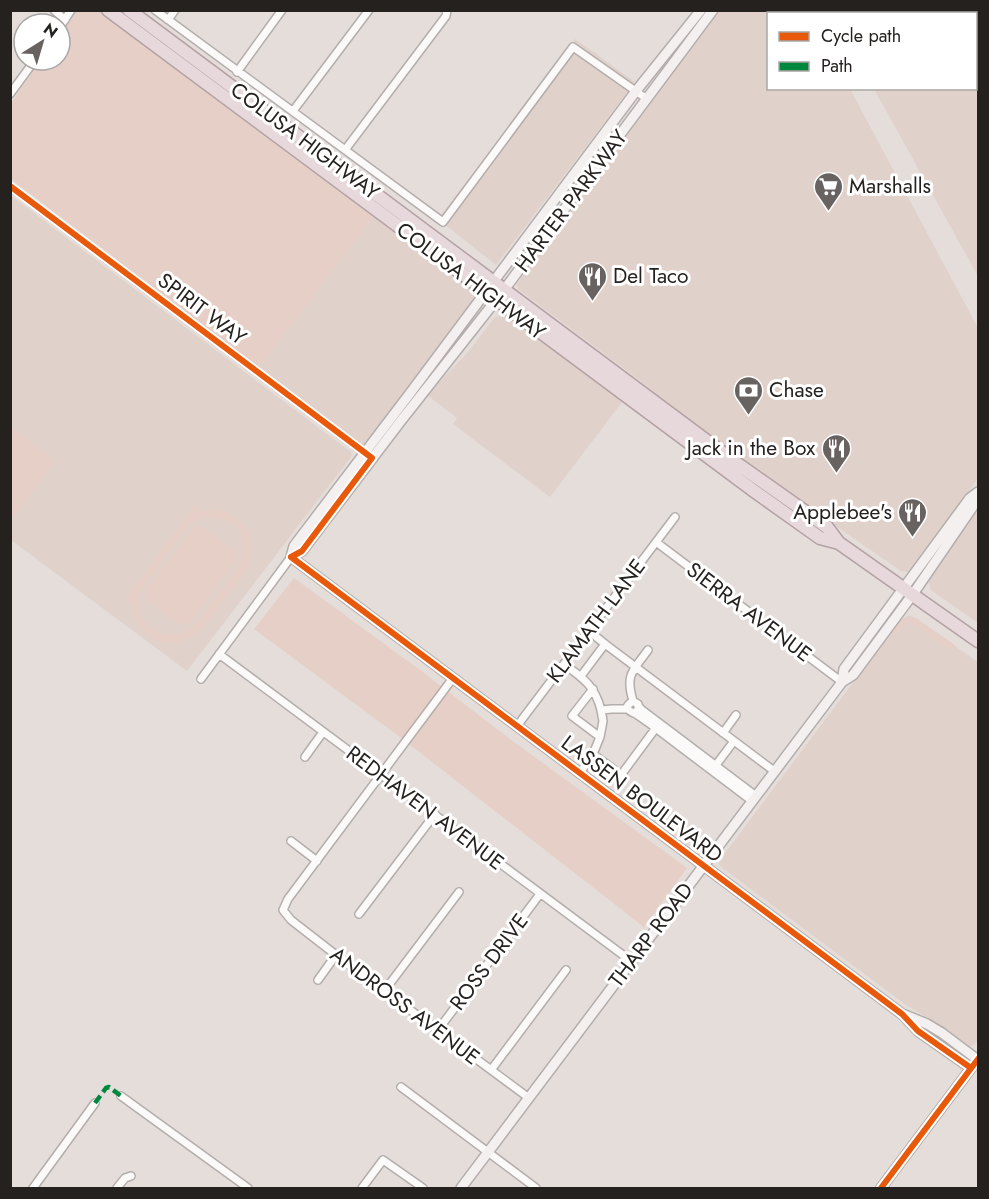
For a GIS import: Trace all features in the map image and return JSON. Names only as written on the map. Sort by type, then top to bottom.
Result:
[{"type":"highway","name":"COLUSA HIGHWAY","points":[[108,10],[501,295],[827,527],[839,543],[978,640]]},
{"type":"highway","name":"COLUSA HIGHWAY","points":[[129,10],[490,287]]},
{"type":"street","points":[[155,10],[442,222],[573,47],[647,99]]},
{"type":"street","points":[[168,20],[176,10]]},
{"type":"street","points":[[237,72],[282,10]]},
{"type":"street","points":[[293,111],[369,10]]},
{"type":"street","points":[[345,150],[446,16],[447,10]]},
{"type":"street","name":"HARTER PARKWAY","points":[[201,679],[291,557],[302,551],[490,287],[636,91],[701,10]]},
{"type":"street","name":"HARTER PARKWAY","points":[[369,455],[501,295],[713,10]]},
{"type":"street","points":[[10,94],[26,72]]},
{"type":"street","name":"SPIRIT WAY","points":[[10,186],[369,455]]},
{"type":"street","name":"THARP ROAD","points":[[461,1188],[842,681],[844,669],[908,591],[970,498],[978,493]]},
{"type":"street","name":"KLAMATH LANE","points":[[517,726],[675,517]]},
{"type":"street","name":"SIERRA AVENUE","points":[[656,542],[842,681]]},
{"type":"street","name":"LASSEN BOULEVARD","points":[[291,557],[903,1014],[918,1031],[976,1062]]},
{"type":"street","points":[[589,631],[774,771]]},
{"type":"street","points":[[581,676],[605,644]]},
{"type":"street","points":[[601,710],[637,711],[628,680],[648,650]]},
{"type":"street","name":"REDHAVEN AVENUE","points":[[219,654],[631,962]]},
{"type":"street","points":[[564,664],[581,676],[592,689],[598,699],[603,721],[598,746],[580,773]]},
{"type":"street","points":[[291,841],[317,861],[453,678]]},
{"type":"street","points":[[592,689],[572,716],[600,737]]},
{"type":"street","points":[[636,704],[657,725],[754,798]]},
{"type":"street","points":[[631,711],[657,725]]},
{"type":"street","points":[[723,733],[736,715]]},
{"type":"street","points":[[593,754],[621,775],[657,725]]},
{"type":"street","points":[[305,757],[323,732]]},
{"type":"street","points":[[714,768],[734,741]]},
{"type":"street","points":[[360,914],[435,814]]},
{"type":"street","name":"ANDROSS AVENUE","points":[[317,861],[288,899],[283,910],[291,920],[529,1098]]},
{"type":"street","points":[[385,990],[459,892]]},
{"type":"street","name":"ROSS DRIVE","points":[[438,1030],[540,894]]},
{"type":"street","points":[[318,980],[336,955]]},
{"type":"street","points":[[491,1070],[566,970]]},
{"type":"street","points":[[881,1188],[976,1062]]},
{"type":"street","points":[[401,1087],[536,1188]]},
{"type":"street","points":[[121,1095],[248,1188]]},
{"type":"street","points":[[33,1188],[95,1103]]},
{"type":"street","points":[[362,1188],[383,1160],[423,1188]]},
{"type":"street","points":[[117,1188],[131,1176]]},
{"type":"shaded area","points":[[76,11],[102,11],[375,215],[259,368],[11,179],[11,103],[33,72],[72,72],[72,16]]},
{"type":"shaded area","points":[[718,11],[814,11],[767,12],[767,90],[851,90],[978,328],[978,478],[915,567],[908,572],[901,571],[723,447],[643,383],[518,289],[517,284]]},
{"type":"shaded area","points":[[978,11],[978,276],[875,90],[977,90],[977,12],[831,12]]},
{"type":"shaded area","points":[[575,39],[635,82],[496,265],[438,219]]},
{"type":"shaded area","points":[[10,195],[352,453],[187,671],[11,540]]},
{"type":"shaded area","points":[[375,215],[481,293],[364,449],[259,368]]},
{"type":"shaded area","points":[[505,315],[622,402],[550,497],[453,424],[457,418],[427,395],[469,351],[495,317]]},
{"type":"shaded area","points":[[11,427],[55,461],[11,521]]},
{"type":"shaded area","points":[[195,505],[202,510],[223,511],[240,520],[247,528],[252,547],[247,568],[204,626],[187,640],[165,643],[147,635],[137,624],[131,604],[125,599]],"holes":[[[211,517],[227,520],[242,536],[244,552],[238,568],[197,622],[187,631],[164,634],[154,630],[141,613],[140,601],[143,588],[190,525],[200,519]]]},
{"type":"shaded area","points":[[978,507],[978,623],[931,590],[929,583],[930,576]]},
{"type":"shaded area","points":[[195,525],[200,528],[202,526],[236,551],[234,554],[238,558],[187,626],[182,622],[180,625],[146,600],[148,597],[144,593]]},
{"type":"shaded area","points":[[294,578],[687,868],[644,927],[400,737],[254,629]]},
{"type":"shaded area","points":[[910,615],[978,662],[978,1039],[971,1046],[906,1005],[719,863],[900,620]]},
{"type":"shaded area","points":[[916,618],[955,645],[950,650],[943,645],[942,647],[912,623],[905,624],[896,635],[891,631],[900,620]]},
{"type":"marked path","points":[[95,1103],[109,1087],[121,1096]]},
{"type":"cycle path","points":[[10,186],[372,458],[302,551],[291,557]]},
{"type":"cycle path","points":[[291,557],[902,1014],[918,1031],[971,1068]]},
{"type":"cycle path","points":[[881,1188],[978,1059]]},
{"type":"place","name":"Marshalls","points":[[828,212]]},
{"type":"place","name":"Del Taco","points":[[592,302]]},
{"type":"place","name":"Chase","points":[[748,416]]},
{"type":"place","name":"Jack in the Box","points":[[836,474]]},
{"type":"place","name":"Applebee's","points":[[913,538]]}]
